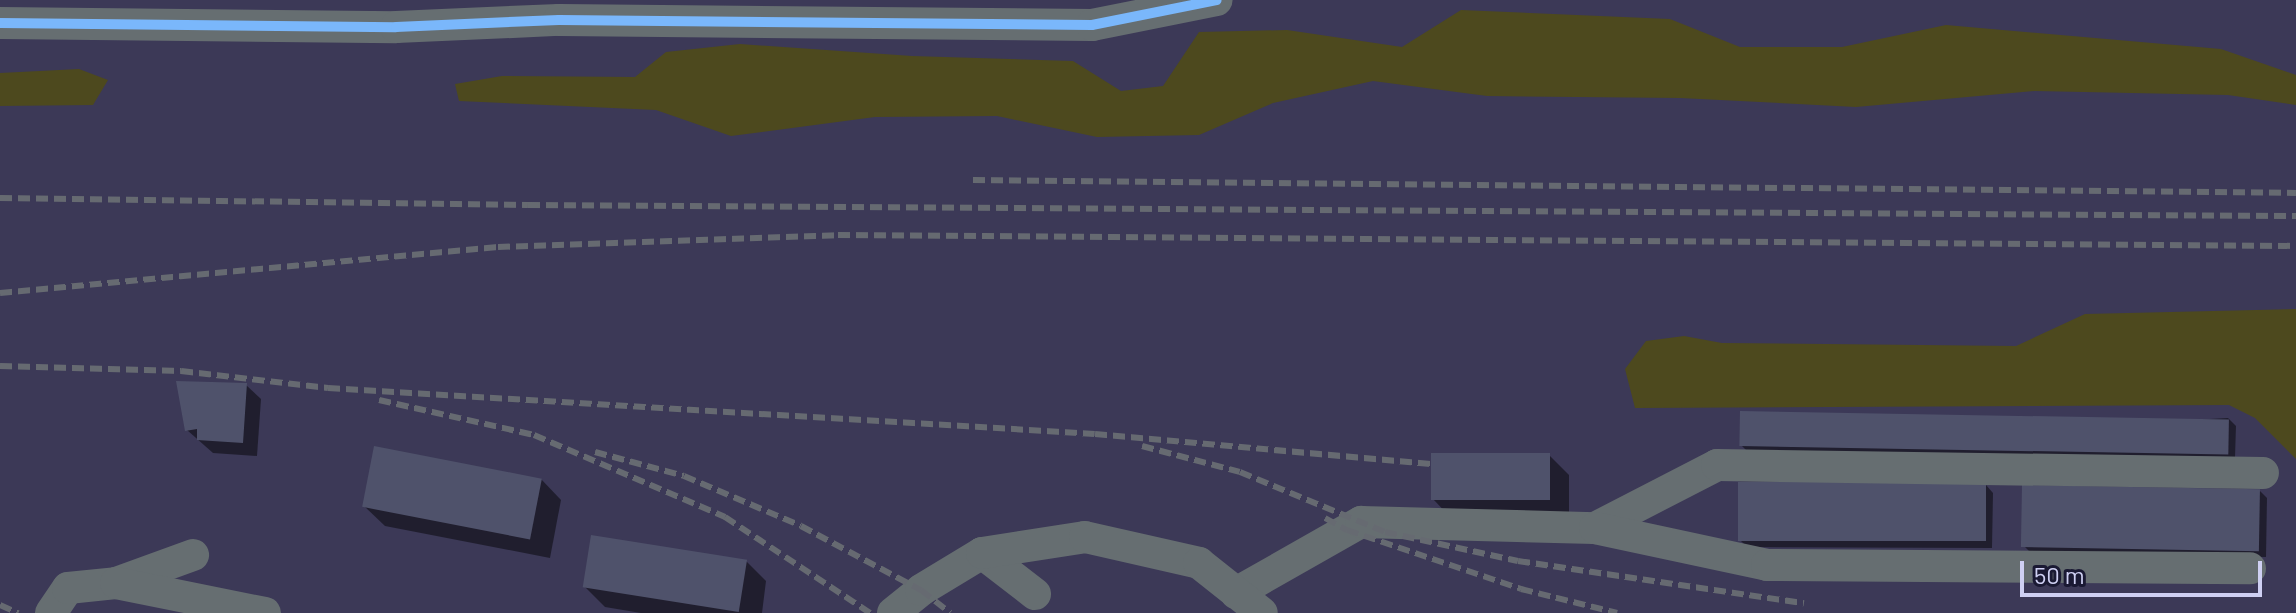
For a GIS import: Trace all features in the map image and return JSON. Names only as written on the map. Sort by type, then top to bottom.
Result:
[{"type":"street","points":[[2,15],[396,27],[559,10],[908,26],[1092,25],[1217,0]]},
{"type":"street","points":[[1595,528],[1717,465],[2263,473]]},
{"type":"street","points":[[1236,593],[1361,522],[1595,528],[1767,565],[2250,568]]},
{"type":"street","points":[[893,613],[921,590],[982,553],[1085,537],[1199,563],[1262,613]]},
{"type":"street","points":[[982,553],[1035,594]]},
{"type":"street","points":[[51,613],[68,588],[116,583],[193,555]]},
{"type":"street","points":[[116,583],[265,613]]},
{"type":"shaded area","points":[[1461,10],[1670,19],[1740,47],[1842,47],[1946,25],[2221,49],[2296,75],[2296,105],[2228,95],[2035,91],[1856,107],[1680,98],[1487,96],[1373,81],[1273,103],[1199,135],[1097,137],[997,116],[875,117],[731,136],[656,110],[459,101],[455,84],[502,76],[635,77],[666,52],[740,44],[912,56],[1073,61],[1121,91],[1163,86],[1199,32],[1287,30],[1402,47]]},
{"type":"shaded area","points":[[79,69],[108,80],[93,105],[0,106],[0,73]]},
{"type":"shaded area","points":[[2296,309],[2296,459],[2255,418],[2229,405],[1635,408],[1625,369],[1646,341],[1684,336],[1722,343],[2016,346],[2085,314]]},
{"type":"building","points":[[176,381],[247,383],[243,443],[197,440],[197,429],[185,431]]},
{"type":"building","points":[[1740,411],[2229,420],[2228,455],[1739,446]]},
{"type":"building","points":[[374,446],[542,479],[530,539],[362,507]]},
{"type":"building","points":[[1431,453],[1550,453],[1550,500],[1431,500]]},
{"type":"building","points":[[1738,482],[1986,482],[1986,541],[1738,541]]},
{"type":"building","points":[[2022,485],[2260,489],[2259,551],[2021,547]]},
{"type":"building","points":[[591,535],[747,560],[739,612],[583,587]]},
{"type":"railway","points":[[973,180],[2296,193]]},
{"type":"railway","points":[[0,198],[528,205],[2296,216]]},
{"type":"railway","points":[[0,293],[498,247],[838,235],[2296,246]]},
{"type":"railway","points":[[0,366],[181,371],[328,388],[1095,434],[1431,464]]},
{"type":"railway","points":[[379,400],[534,435],[725,517],[870,613]]},
{"type":"railway","points":[[1142,446],[1240,472],[1385,532],[1518,561],[1804,603]]},
{"type":"railway","points":[[595,452],[684,476],[801,526],[921,590],[950,613]]},
{"type":"railway","points":[[1325,518],[1347,530],[1521,589],[1617,613]]},
{"type":"railway","points":[[0,605],[18,613]]},
{"type":"cycle path","points":[[0,23],[396,27],[559,20],[1092,25],[1217,0]]}]
